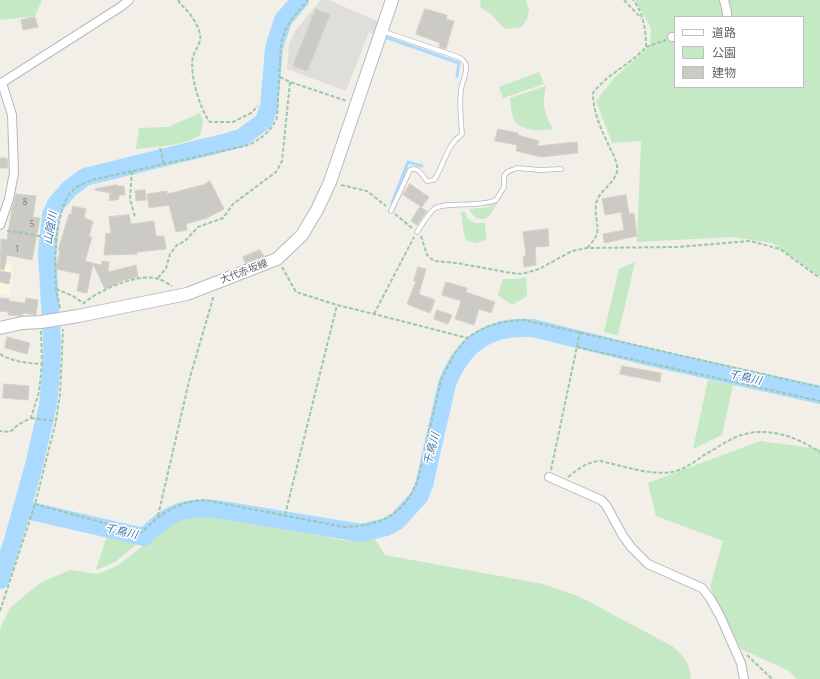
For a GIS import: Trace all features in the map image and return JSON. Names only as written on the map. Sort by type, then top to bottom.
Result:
[{"type":"main road","name":"大代赤坂線","points":[[0,328],[22,323],[42,322],[78,316],[187,294],[277,260],[302,235],[317,210],[330,182],[392,0]]},
{"type":"street","points":[[3,228],[14,172],[12,115],[1,84],[130,0]]},
{"type":"street","points":[[724,0],[728,12],[727,16]]},
{"type":"street","points":[[549,477],[601,500],[606,505],[623,536],[631,547],[648,564],[702,588],[710,598],[721,618],[741,663],[744,679]]},
{"type":"lane","points":[[382,31],[458,57],[464,60],[466,64],[466,73],[461,88],[460,99],[462,134],[450,147],[434,180],[427,181],[417,169],[413,168],[410,170],[391,211]]},
{"type":"lane","points":[[416,232],[435,208],[484,204],[496,200],[504,187],[504,176],[516,168],[540,170],[560,169]]},
{"type":"path","points":[[178,0],[192,16],[200,34],[200,41],[193,57],[192,69],[206,118],[210,122],[233,122],[252,113],[258,106]]},
{"type":"path","points":[[0,611],[35,504],[56,421],[60,394],[61,319],[56,289],[57,239],[61,211],[65,201],[71,191],[92,180],[249,145],[264,136],[273,126],[277,118],[282,43],[286,29],[291,20],[308,0]]},
{"type":"path","points":[[624,0],[643,20]]},
{"type":"path","points":[[633,0],[643,20],[646,35],[646,47]]},
{"type":"path","points":[[587,248],[595,240],[597,233],[597,200],[612,182],[616,174],[617,166],[615,157],[601,130],[595,112],[593,93],[605,79],[639,56],[646,47],[674,37]]},
{"type":"path","points":[[280,77],[290,82],[356,104]]},
{"type":"path","points":[[158,278],[166,268],[170,254],[177,245],[185,241],[198,227],[223,218],[233,204],[276,172],[282,161],[290,82]]},
{"type":"path","points":[[160,148],[164,164]]},
{"type":"path","points":[[132,171],[130,199],[135,217]]},
{"type":"path","points":[[330,182],[367,192],[422,237],[427,255],[434,261],[457,263],[522,274],[532,271],[572,251],[587,248],[677,247],[750,241],[780,249],[820,278]]},
{"type":"path","points":[[3,228],[38,237],[57,239]]},
{"type":"path","points":[[374,314],[416,232]]},
{"type":"path","points":[[277,260],[296,292],[337,305],[467,338]]},
{"type":"path","points":[[78,316],[84,303],[122,282],[144,277],[158,278],[187,294]]},
{"type":"path","points":[[158,516],[190,377],[217,283]]},
{"type":"path","points":[[56,289],[73,296],[84,303]]},
{"type":"path","points":[[285,515],[337,305]]},
{"type":"path","points":[[35,504],[141,533],[158,516],[182,504],[204,500],[344,527],[366,525],[390,517],[402,507],[412,494],[419,476],[441,380],[454,354],[467,338],[491,324],[508,320],[524,320],[580,332],[820,387]]},
{"type":"path","points":[[30,418],[39,392],[42,364],[42,322]]},
{"type":"path","points":[[549,477],[580,332]]},
{"type":"path","points":[[577,347],[820,401],[820,397]]},
{"type":"path","points":[[0,354],[6,358],[22,363],[42,364]]},
{"type":"path","points":[[0,432],[10,432],[19,424],[30,418],[56,421]]},
{"type":"path","points":[[560,482],[585,464],[592,461],[600,461],[660,473],[672,472],[683,469],[736,437],[757,432],[768,432],[792,437],[820,452]]},
{"type":"path","points":[[745,652],[772,679]]},
{"type":"shaded area","points":[[321,0],[329,0],[379,22],[375,34],[369,32],[346,91],[287,69],[289,44],[295,31]]},
{"type":"shaded area","points":[[0,263],[13,265],[10,295],[0,293]]},
{"type":"green space","points":[[0,0],[42,0],[35,16],[0,20]]},
{"type":"green space","points":[[481,0],[526,0],[529,10],[527,19],[522,27],[505,29],[490,13],[481,8]]},
{"type":"green space","points":[[635,0],[820,0],[820,276],[772,243],[732,237],[637,242],[641,141],[612,143],[596,101],[614,78],[650,46],[651,28]]},
{"type":"green space","points":[[539,72],[544,84],[503,98],[499,87]]},
{"type":"green space","points":[[546,86],[544,104],[553,129],[536,130],[525,128],[516,122],[513,117],[510,98]]},
{"type":"green space","points":[[200,113],[203,122],[200,135],[189,141],[172,145],[136,149],[139,128],[168,127]]},
{"type":"green space","points":[[498,202],[491,214],[484,219],[475,217],[469,209],[489,207]]},
{"type":"green space","points":[[465,211],[467,218],[475,223],[485,223],[486,240],[476,243],[467,241],[464,235],[461,213]]},
{"type":"green space","points":[[635,262],[618,335],[604,332],[619,269]]},
{"type":"green space","points":[[526,277],[527,296],[512,305],[498,295],[503,279],[518,279]]},
{"type":"green space","points":[[708,380],[733,385],[722,435],[693,449]]},
{"type":"green space","points":[[760,441],[820,449],[820,679],[797,679],[789,671],[741,649],[710,587],[723,541],[656,516],[648,483]]},
{"type":"green space","points":[[197,515],[210,515],[342,540],[360,541],[375,539],[385,555],[543,584],[580,597],[672,646],[686,661],[691,679],[0,679],[0,629],[10,608],[40,583],[70,570],[98,574],[119,565],[167,526],[183,518]]},
{"type":"green space","points":[[107,535],[141,541],[115,562],[96,570]]},
{"type":"building","points":[[316,9],[330,15],[307,71],[293,66]]},
{"type":"building","points":[[425,9],[447,15],[446,19],[454,21],[446,49],[439,47],[440,43],[416,34]]},
{"type":"building","points":[[35,17],[38,27],[23,30],[21,20]]},
{"type":"building","points":[[498,129],[518,133],[518,135],[539,141],[537,146],[577,142],[578,153],[541,157],[516,151],[517,145],[495,141]]},
{"type":"building","points":[[0,158],[7,158],[8,168],[0,168]]},
{"type":"building","points":[[210,181],[224,209],[207,218],[186,224],[187,230],[176,232],[169,205],[149,208],[147,194],[167,191],[167,194],[203,185]]},
{"type":"building","points":[[410,184],[429,197],[422,207],[403,195]]},
{"type":"building","points":[[117,185],[124,186],[125,195],[119,195],[119,199],[109,201],[110,193],[95,190],[95,189]]},
{"type":"building","points":[[145,190],[146,200],[136,201],[135,191]]},
{"type":"building","points":[[16,194],[36,196],[33,217],[40,218],[32,260],[7,255],[4,270],[0,269],[1,239],[7,240],[12,208]]},
{"type":"building","points":[[626,195],[629,214],[634,213],[637,236],[604,243],[603,234],[624,230],[621,212],[605,215],[602,199]]},
{"type":"building","points":[[73,206],[86,209],[84,218],[93,221],[89,237],[92,237],[85,261],[101,265],[102,261],[109,262],[108,272],[136,265],[138,277],[124,280],[105,289],[93,264],[87,293],[77,291],[80,274],[56,269],[60,251],[58,250],[69,214],[71,215]]},
{"type":"building","points":[[420,207],[427,211],[417,225],[411,221]]},
{"type":"building","points":[[129,215],[131,224],[154,221],[156,236],[164,236],[166,249],[137,252],[137,254],[104,255],[106,233],[111,234],[109,217]]},
{"type":"building","points":[[548,229],[549,246],[535,247],[536,265],[524,267],[523,256],[526,256],[523,232]]},
{"type":"building","points":[[260,250],[264,256],[245,263],[243,257]]},
{"type":"building","points":[[418,267],[426,269],[419,294],[435,300],[430,313],[407,304],[416,281],[414,281]]},
{"type":"building","points":[[0,271],[11,273],[9,284],[0,282]]},
{"type":"building","points":[[446,282],[467,288],[466,292],[495,302],[491,313],[479,309],[474,325],[455,319],[461,301],[442,295]]},
{"type":"building","points":[[0,298],[25,303],[26,298],[38,300],[36,315],[23,313],[23,315],[18,316],[8,315],[9,312],[0,311]]},
{"type":"building","points":[[437,310],[452,315],[448,324],[434,319]]},
{"type":"building","points":[[7,337],[30,343],[27,354],[5,348]]},
{"type":"building","points":[[622,366],[661,373],[660,382],[620,374]]},
{"type":"building","points":[[4,384],[29,386],[28,400],[3,398]]},
{"type":"waterway","name":"山陰川","points":[[0,580],[33,469],[48,405],[52,340],[47,253],[51,215],[56,204],[69,189],[85,177],[241,138],[264,121],[269,107],[274,48],[283,20],[300,0]]},
{"type":"waterway","points":[[385,37],[459,63],[457,76]]},
{"type":"waterway","points":[[392,203],[408,162],[422,166]]},
{"type":"waterway","name":"千鳥川","points":[[22,509],[144,537],[160,522],[176,513],[184,510],[204,508],[361,533],[386,527],[397,521],[419,497],[424,485],[447,384],[461,358],[470,347],[480,340],[491,334],[504,330],[533,328],[654,358],[820,395]]}]
